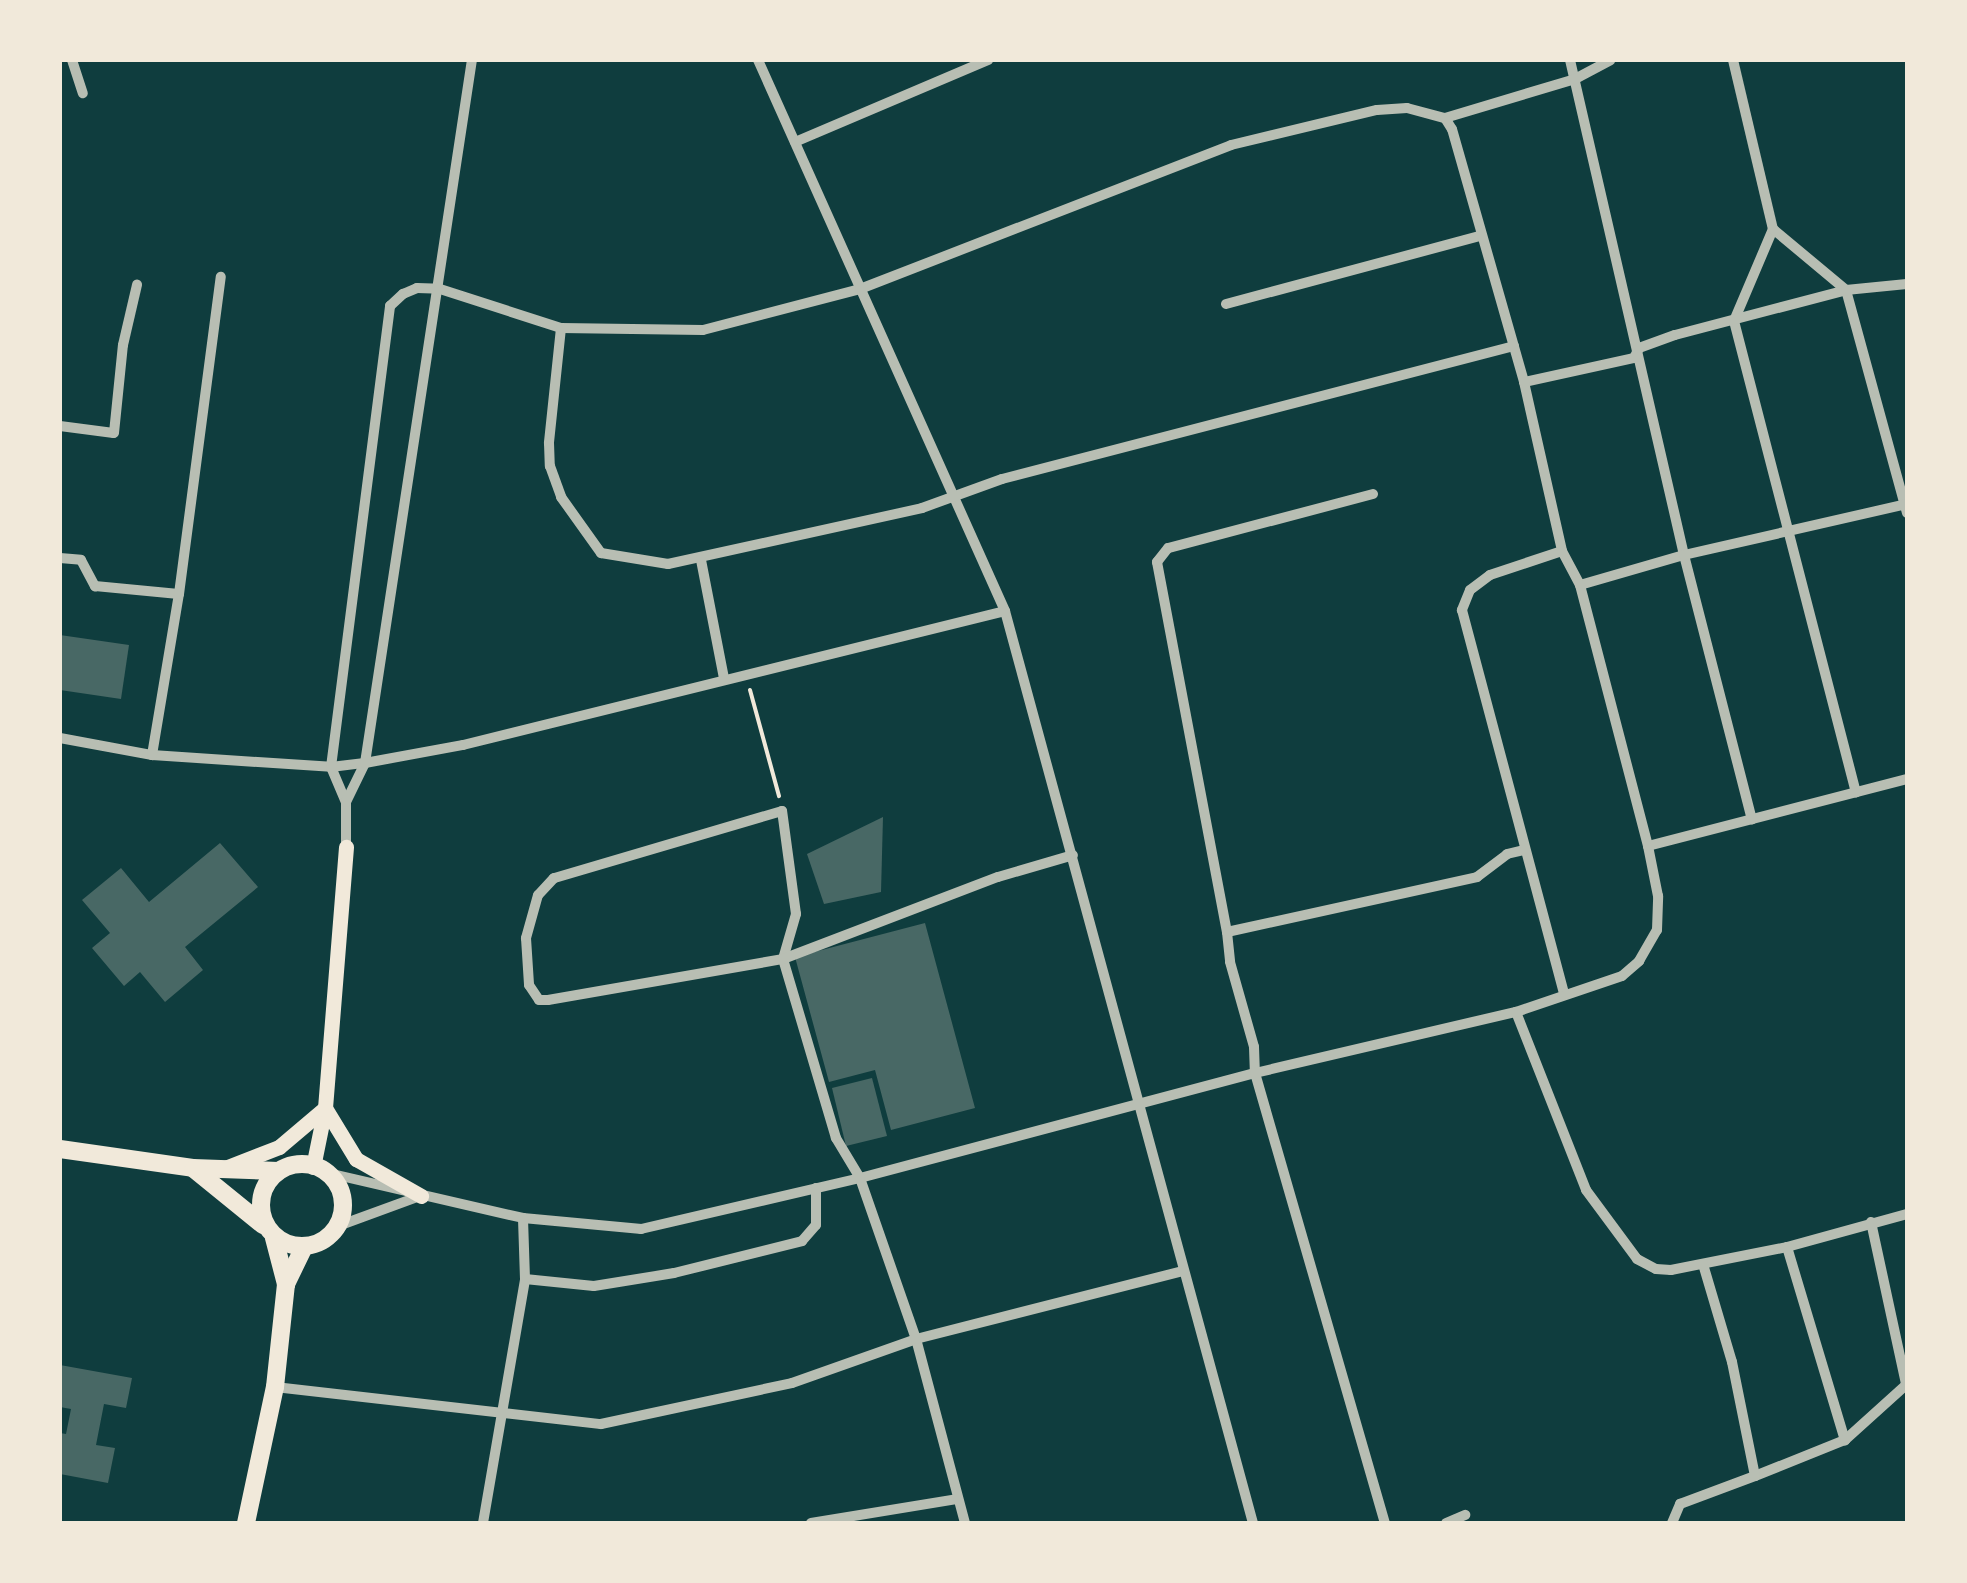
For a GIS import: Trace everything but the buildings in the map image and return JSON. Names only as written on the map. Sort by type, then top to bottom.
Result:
[{"type":"highway","points":[[60,1150],[221,1170],[278,1171],[301,1164],[320,1170],[343,1199],[338,1226],[317,1244],[304,1246],[271,1234],[193,1168]]},
{"type":"highway","points":[[278,1171],[263,1190],[260,1202],[286,1284]]},
{"type":"highway","points":[[246,1523],[275,1387],[286,1284],[304,1246]]},
{"type":"main road","points":[[320,1170],[346,846]]},
{"type":"main road","points":[[221,1170],[278,1147],[326,1108]]},
{"type":"main road","points":[[326,1108],[356,1159],[421,1196]]},
{"type":"street","points":[[72,60],[83,93]]},
{"type":"street","points":[[346,802],[365,763],[472,60]]},
{"type":"street","points":[[758,60],[955,493],[1004,611],[1252,1523]]},
{"type":"street","points":[[794,142],[988,60]]},
{"type":"street","points":[[1570,60],[1684,555],[1752,819]]},
{"type":"street","points":[[346,846],[346,802],[331,766],[390,306],[417,288],[440,289],[561,328],[703,330],[860,290],[1231,145],[1377,110],[1407,108],[1446,118],[1575,80],[1610,60]]},
{"type":"street","points":[[1733,60],[1773,228],[1734,321],[1856,792]]},
{"type":"street","points":[[320,1170],[523,1218],[641,1229],[860,1178],[1255,1073],[1516,1012],[1622,976],[1657,930],[1658,896],[1648,846],[1580,585],[1562,551],[1524,382],[1446,118]]},
{"type":"street","points":[[1580,585],[1684,555],[1906,507],[1846,290],[1773,228]]},
{"type":"street","points":[[1226,304],[1479,236]]},
{"type":"street","points":[[152,755],[178,594],[220,277]]},
{"type":"street","points":[[60,426],[114,433],[123,345],[137,284]]},
{"type":"street","points":[[1638,348],[1846,290],[1907,284]]},
{"type":"street","points":[[561,328],[549,443],[550,466],[561,497],[601,553],[668,564],[701,560],[922,508],[955,493],[1514,346]]},
{"type":"street","points":[[1524,382],[1634,358],[1638,348]]},
{"type":"street","points":[[1373,494],[1168,548],[1156,562],[1230,962],[1254,1047],[1255,1073],[1385,1523]]},
{"type":"street","points":[[1562,551],[1490,574],[1470,590],[1462,610],[1564,994]]},
{"type":"street","points":[[60,558],[81,560],[95,586],[178,594]]},
{"type":"street","points":[[701,560],[724,678]]},
{"type":"street","points":[[60,738],[152,755],[331,766],[365,763],[463,745],[1004,611]]},
{"type":"street","points":[[1648,846],[1907,778]]},
{"type":"street","points":[[965,1523],[916,1339],[860,1178],[836,1138],[783,959],[796,914],[782,811],[554,878],[538,895],[526,938],[528,985],[539,1000],[783,959],[998,877],[1073,855]]},
{"type":"street","points":[[1227,932],[1477,877],[1507,854],[1525,850]]},
{"type":"street","points":[[1516,1012],[1586,1190],[1637,1259],[1656,1269],[1704,1264],[1787,1246],[1907,1214]]},
{"type":"street","points":[[525,1279],[594,1286],[674,1272],[802,1241],[816,1226],[816,1188]]},
{"type":"street","points":[[338,1226],[421,1196]]},
{"type":"street","points":[[483,1523],[525,1279],[523,1218]]},
{"type":"street","points":[[1672,1523],[1680,1504],[1845,1440],[1906,1384],[1871,1222]]},
{"type":"street","points":[[1787,1246],[1845,1440]]},
{"type":"street","points":[[1704,1264],[1732,1362],[1754,1476]]},
{"type":"street","points":[[275,1387],[601,1424],[676,1411],[792,1383],[916,1339],[1183,1271]]},
{"type":"street","points":[[811,1523],[958,1499]]},
{"type":"street","points":[[1446,1523],[1465,1515]]},
{"type":"path","points":[[744,673],[769,750],[782,811]]}]
